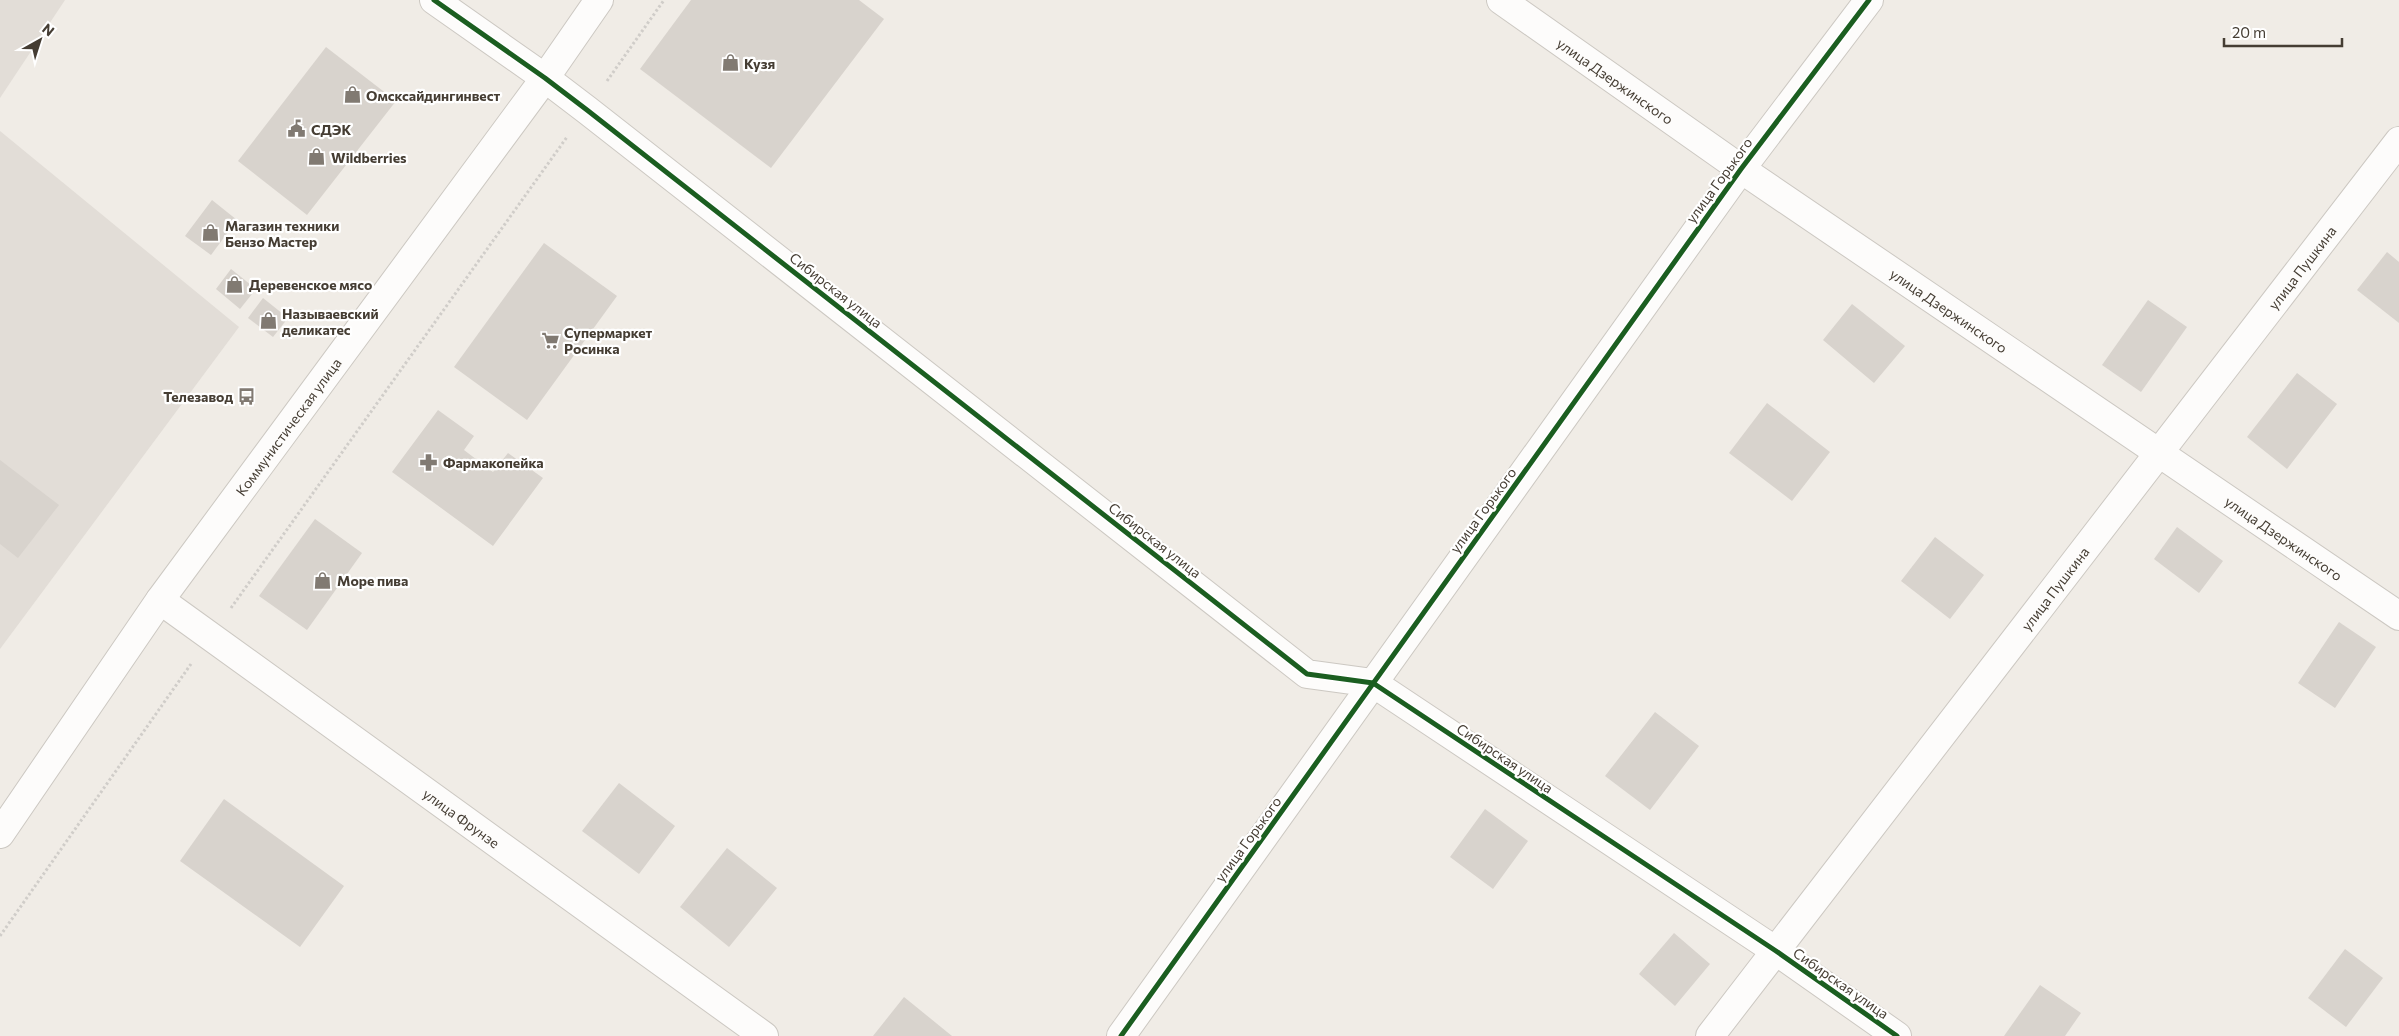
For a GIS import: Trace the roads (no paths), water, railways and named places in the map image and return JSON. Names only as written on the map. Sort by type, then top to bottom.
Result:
[{"type":"street","name":"Сибирская улица","points":[[434,0],[587,110],[1307,674],[1373,683],[1776,951],[1897,1036]]},
{"type":"street","name":"Коммунистическая улица","points":[[0,834],[160,600],[545,78],[600,0]]},
{"type":"street","name":"улица Дзержинского","points":[[1501,0],[1740,169],[2399,616]]},
{"type":"street","name":"улица Горького","points":[[1121,1036],[1740,169],[1869,0]]},
{"type":"street","name":"улица Пушкина","points":[[1710,1036],[2161,453],[2399,141]]},
{"type":"street","name":"улица Фрунзе","points":[[160,600],[764,1036]]},
{"type":"place","name":"Кузя","points":[[730,63]]},
{"type":"place","name":"Омсксайдингинвест","points":[[352,95]]},
{"type":"place","name":"СДЭК","points":[[297,129]]},
{"type":"place","name":"Wildberries","points":[[317,157]]},
{"type":"place","name":"Магазин техники Бензо Мастер","points":[[211,233]]},
{"type":"place","name":"Деревенское мясо","points":[[235,284]]},
{"type":"place","name":"Называевский деликатес","points":[[268,321]]},
{"type":"place","name":"Супермаркет Росинка","points":[[550,340]]},
{"type":"place","name":"Телезавод","points":[[247,396]]},
{"type":"place","name":"Фармакопейка","points":[[429,462]]},
{"type":"place","name":"Море пива","points":[[323,580]]}]
